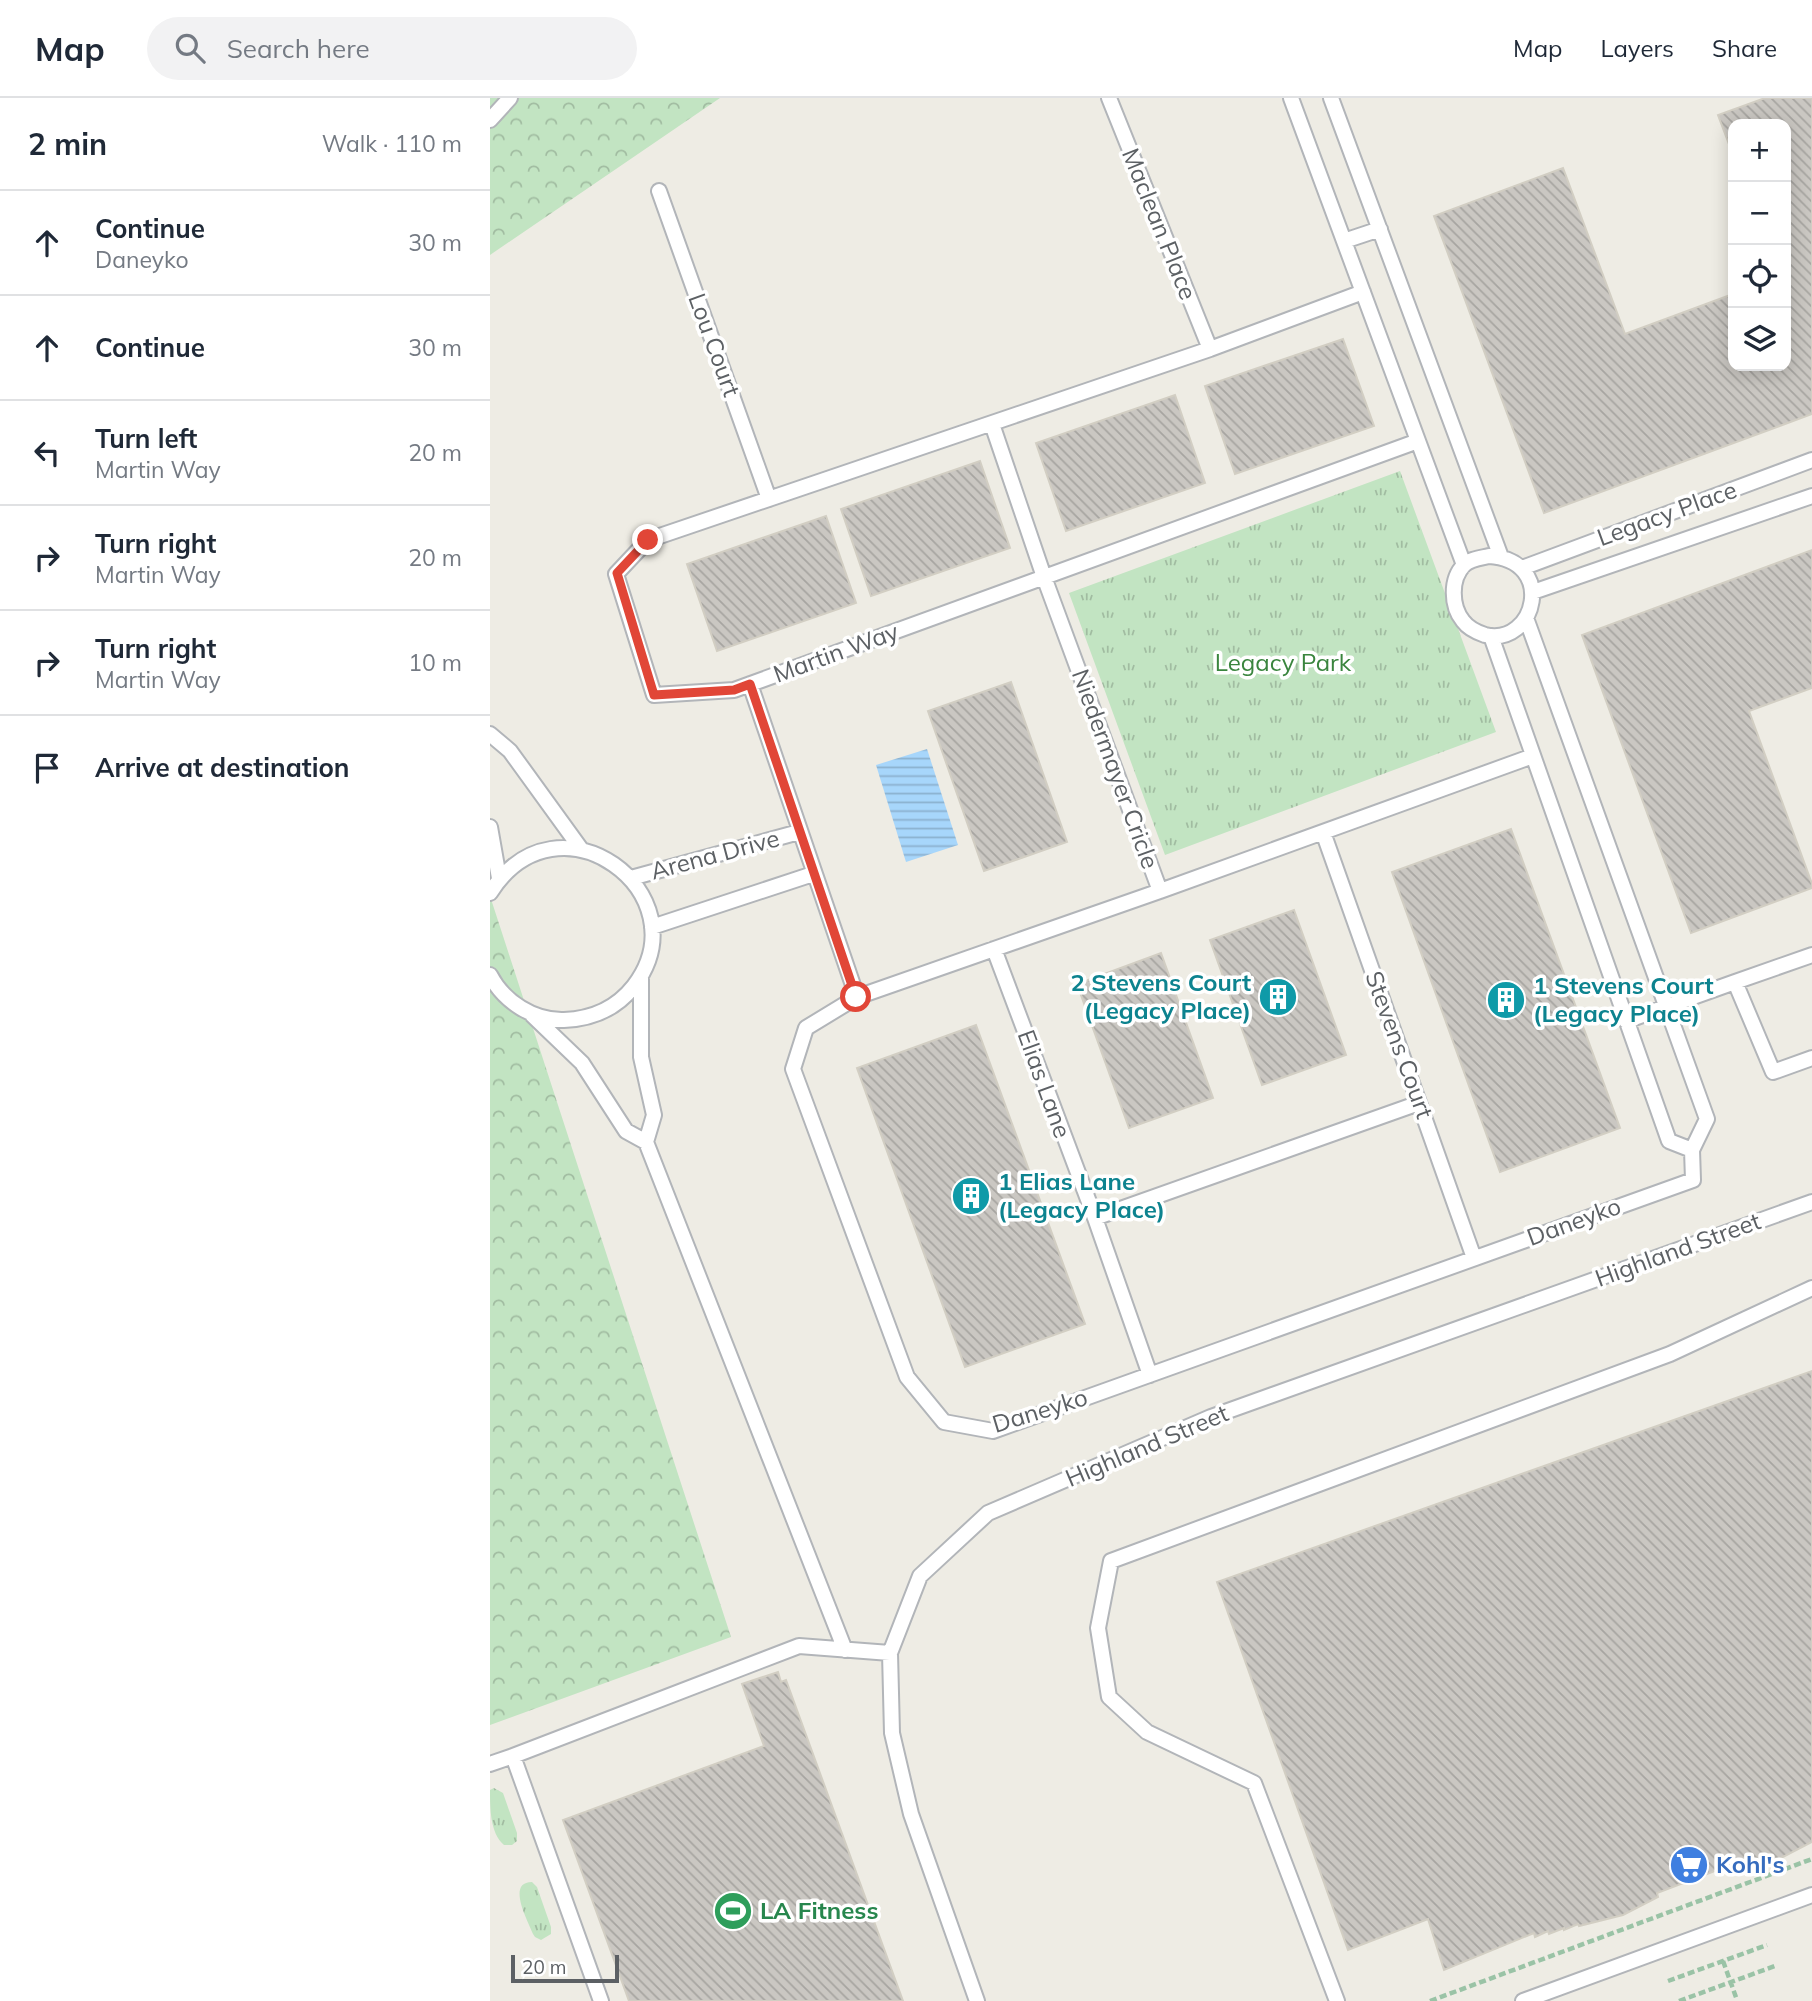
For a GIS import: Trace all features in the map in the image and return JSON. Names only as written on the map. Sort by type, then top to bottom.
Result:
[{"type":"lane","points":[[490,120],[510,98]]},
{"type":"lane","name":"Maclean Place","points":[[1109,98],[1210,349]]},
{"type":"lane","points":[[1291,98],[1464,565]]},
{"type":"lane","points":[[1331,98],[1501,557]]},
{"type":"lane","name":"Lou Court","points":[[659,191],[769,499]]},
{"type":"lane","points":[[1344,241],[1380,229]]},
{"type":"lane","name":"Martin Way","points":[[1363,292],[1210,349],[648,540],[617,573],[654,695],[734,690],[1418,441]]},
{"type":"lane","name":"Niedermayer Cricle","points":[[856,997],[1160,891],[1044,577],[992,424]]},
{"type":"lane","name":"Legacy Place","points":[[1522,568],[1812,460]]},
{"type":"lane","name":"Legacy Place","points":[[1533,592],[1812,496]]},
{"type":"lane","points":[[1501,557],[1513,561],[1529,578],[1533,592],[1532,605],[1527,618],[1517,628],[1505,634],[1491,636],[1478,633],[1466,625],[1453,601],[1454,588],[1464,565],[1478,558],[1501,557]]},
{"type":"lane","points":[[1491,636],[1669,1141],[1692,1150],[1707,1119],[1527,618]]},
{"type":"lane","points":[[750,684],[856,997]]},
{"type":"lane","points":[[490,734],[510,751],[581,849]]},
{"type":"lane","points":[[1160,891],[1533,756]]},
{"type":"lane","points":[[490,827],[499,878]]},
{"type":"lane","name":"Arena Drive","points":[[631,878],[799,832]]},
{"type":"lane","name":"Stevens Court","points":[[1323,832],[1474,1258]]},
{"type":"lane","points":[[490,893],[499,878],[516,863],[536,852],[558,848],[581,849],[609,859],[631,878],[645,900],[652,927],[650,953],[641,977],[626,997],[605,1011],[581,1020],[556,1020],[531,1014]]},
{"type":"lane","name":"Arena Drive","points":[[652,927],[813,874]]},
{"type":"lane","name":"Elias Lane","points":[[994,949],[1095,1218],[1150,1375]]},
{"type":"lane","points":[[1626,1021],[1812,954]]},
{"type":"lane","points":[[490,975],[509,1000],[531,1014],[582,1063],[626,1131],[646,1142]]},
{"type":"lane","points":[[641,977],[641,1057],[654,1115],[646,1142],[845,1650]]},
{"type":"lane","points":[[1735,982],[1773,1072],[1812,1058]]},
{"type":"lane","name":"Daneyko","points":[[856,997],[806,1028],[793,1069],[907,1377],[944,1422],[993,1431],[1693,1180],[1692,1150]]},
{"type":"lane","points":[[1095,1218],[1419,1103]]},
{"type":"lane","name":"Highland Street","points":[[977,2001],[911,1814],[892,1733],[890,1653],[920,1576],[988,1513],[1212,1417],[1812,1202]]},
{"type":"lane","points":[[1337,2001],[1254,1783],[1147,1732],[1109,1697],[1098,1628],[1111,1561],[1670,1354],[1812,1288]]},
{"type":"lane","points":[[490,1764],[799,1646],[890,1653]]},
{"type":"lane","points":[[513,1756],[601,2001]]},
{"type":"lane","points":[[1523,2001],[1812,1895]]},
{"type":"path","points":[[1430,2001],[1812,1859]]},
{"type":"path","points":[[1668,1981],[1767,1945]]},
{"type":"path","points":[[1723,1961],[1737,2000]]},
{"type":"path","points":[[1679,2001],[1775,1966]]},
{"type":"green space","points":[[490,98],[720,98],[490,255]]},
{"type":"green space","name":"Legacy Park","points":[[1400,471],[1496,732],[1165,855],[1069,593]]},
{"type":"green space","points":[[490,896],[731,1637],[490,1725]]},
{"type":"green space","points":[[494,1788],[503,1793],[517,1833],[517,1841],[512,1845],[504,1845],[493,1827],[490,1790]]},
{"type":"green space","points":[[532,1882],[537,1887],[551,1927],[551,1934],[541,1940],[533,1934],[521,1903],[520,1888]]},
{"type":"water","points":[[927,749],[958,845],[906,862],[876,765]]},
{"type":"building","points":[[1765,98],[1812,98],[1812,414],[1544,513],[1434,216],[1563,168],[1625,334],[1728,296],[1728,371],[1791,371],[1791,119],[1728,119],[1728,142],[1718,115]]},
{"type":"building","points":[[1343,339],[1374,426],[1235,474],[1205,386]]},
{"type":"building","points":[[1175,395],[1205,483],[1066,531],[1036,443]]},
{"type":"building","points":[[980,461],[1010,548],[871,596],[841,509]]},
{"type":"building","points":[[826,516],[856,603],[717,651],[687,564]]},
{"type":"building","points":[[1812,550],[1812,688],[1749,711],[1812,888],[1691,933],[1582,635]]},
{"type":"building","points":[[1011,682],[1067,842],[984,871],[928,711]]},
{"type":"building","name":"1 Stevens Court (Legacy Place)","points":[[1511,829],[1620,1128],[1500,1172],[1392,872]]},
{"type":"building","name":"2 Stevens Court (Legacy Place)","points":[[1294,910],[1346,1055],[1262,1085],[1210,940]]},
{"type":"building","points":[[1161,953],[1213,1098],[1129,1128],[1077,984]]},
{"type":"building","name":"1 Elias Lane (Legacy Place)","points":[[976,1025],[1085,1324],[965,1367],[857,1068]]},
{"type":"building","points":[[1812,1371],[1812,1842],[1779,1859],[1735,1869],[1733,1864],[1657,1893],[1658,1897],[1623,1915],[1579,1926],[1578,1924],[1549,1934],[1548,1931],[1535,1937],[1534,1933],[1444,1970],[1428,1919],[1348,1950],[1217,1582]]},
{"type":"building","name":"LA Fitness","points":[[778,1672],[781,1682],[786,1680],[903,2001],[629,2001],[563,1820],[764,1746],[742,1684]]},
{"type":"place","name":"2 Stevens Court (Legacy Place)","points":[[1278,997]]},
{"type":"place","name":"1 Stevens Court (Legacy Place)","points":[[1506,1000]]},
{"type":"place","name":"1 Elias Lane (Legacy Place)","points":[[971,1196]]},
{"type":"place","name":"Kohl's","points":[[1689,1865]]},
{"type":"place","name":"LA Fitness","points":[[733,1911]]},
{"type":"route","points":[[648,540],[617,573],[654,695],[734,690],[750,684],[856,997]]}]
